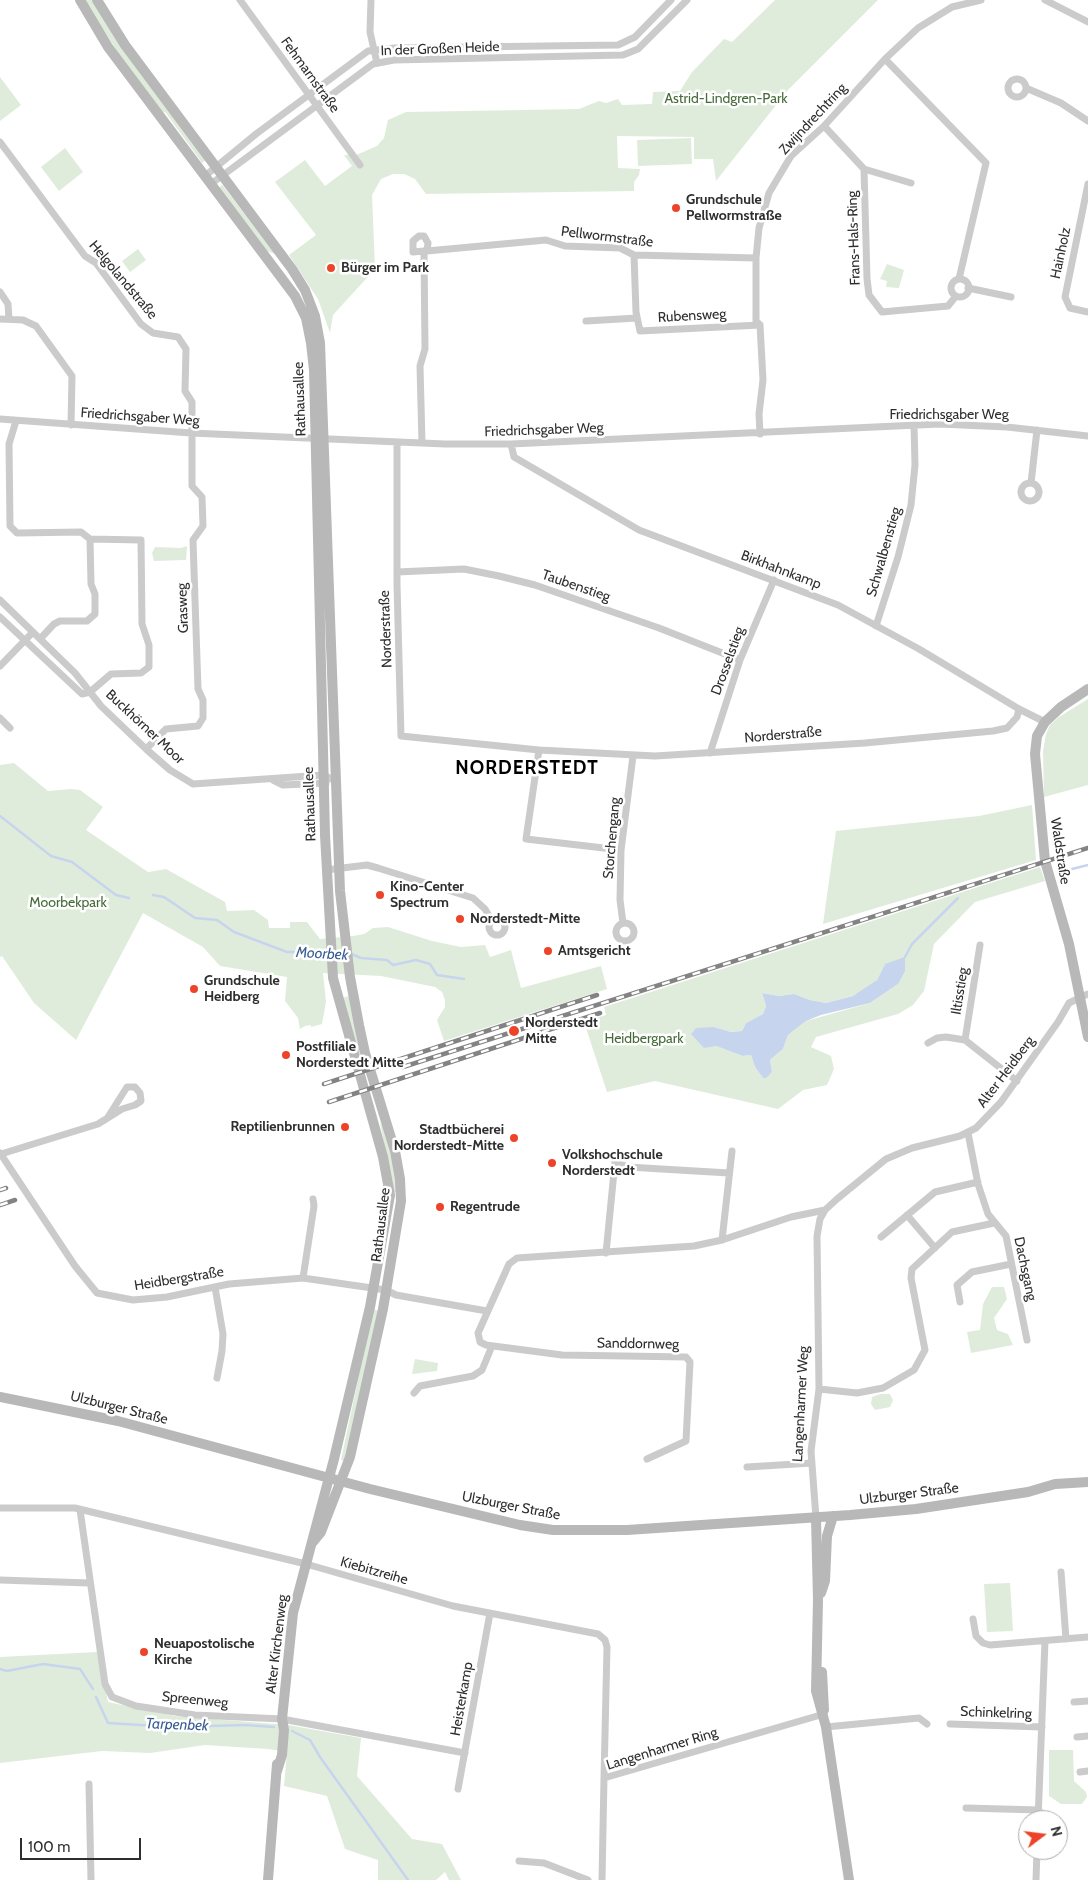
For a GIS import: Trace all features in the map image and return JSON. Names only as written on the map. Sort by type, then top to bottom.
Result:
[{"type":"main road","name":"Rathausallee","points":[[80,0],[108,47],[295,296],[306,318],[314,370],[320,439],[338,869],[350,977],[365,1054],[395,1151],[400,1180],[401,1201],[386,1290],[350,1457],[341,1482]]},
{"type":"main road","name":"Rathausallee","points":[[97,0],[124,45],[292,269],[305,290],[314,316],[320,343],[323,780],[326,870],[333,978],[388,1181],[389,1202],[374,1288],[328,1478]]},
{"type":"main road","name":"Waldstraße","points":[[1088,689],[1061,707],[1045,722],[1037,736],[1035,754],[1043,848],[1048,874],[1084,995],[1088,1037]]},
{"type":"main road","name":"Ulzburger Straße","points":[[0,1397],[118,1421],[341,1482],[520,1525],[552,1530],[627,1530],[816,1518],[916,1509],[1028,1492],[1042,1493],[1088,1482]]},
{"type":"main road","name":"Alter Kirchenweg","points":[[268,1880],[277,1771],[282,1755],[284,1730],[282,1719],[290,1628],[312,1544],[313,1529],[328,1478]]},
{"type":"main road","name":"Alter Kirchenweg","points":[[312,1544],[321,1532],[341,1482]]},
{"type":"main road","name":"Langenharmer Weg","points":[[818,1600],[825,1581],[827,1536],[833,1516]]},
{"type":"main road","name":"Langenharmer Weg","points":[[816,1518],[818,1600],[816,1691],[819,1706],[824,1714],[849,1880]]},
{"type":"street","name":"Fehmarnstraße","points":[[240,0],[360,165]]},
{"type":"street","points":[[371,0],[370,32],[377,63]]},
{"type":"street","name":"In der Großen Heide","points":[[208,180],[308,95],[361,54],[374,50],[618,45],[635,37],[671,0]]},
{"type":"street","name":"In der Großen Heide","points":[[218,172],[316,106],[368,66],[394,60],[623,55],[638,49],[688,0]]},
{"type":"street","name":"Zwijndrechtring","points":[[760,434],[759,414],[763,380],[760,325],[756,321],[756,258],[759,228],[769,193],[791,156],[824,126],[885,59],[918,28],[952,8],[982,0]]},
{"type":"street","points":[[1046,0],[1088,22]]},
{"type":"street","points":[[885,59],[986,163],[959,279]]},
{"type":"street","points":[[1026,88],[1061,103],[1088,121]]},
{"type":"street","points":[[824,126],[864,169],[912,183]]},
{"type":"street","name":"Helgolandstraße","points":[[0,142],[85,256],[96,263],[141,324],[153,333],[178,337],[186,349],[185,392],[192,402],[191,433]]},
{"type":"street","name":"Frans-Hals-Ring","points":[[864,169],[869,296],[882,312],[948,306],[956,296],[965,296],[968,288]]},
{"type":"street","name":"Hainholz","points":[[1088,184],[1065,297],[1070,308],[1088,312]]},
{"type":"street","name":"Pellwormstraße","points":[[422,443],[420,366],[425,348],[426,251],[546,240],[565,246],[620,248],[634,255],[756,258]]},
{"type":"street","name":"Rubensweg","points":[[634,255],[637,318],[640,331],[760,325]]},
{"type":"street","points":[[956,296],[952,293],[951,287],[953,282],[959,279],[966,282],[968,288],[1011,297]]},
{"type":"street","points":[[0,292],[8,304],[9,319]]},
{"type":"street","name":"Rubensweg","points":[[586,321],[637,318]]},
{"type":"street","points":[[0,319],[22,320],[36,326],[72,376],[71,425]]},
{"type":"street","name":"Friedrichsgaber Weg","points":[[0,419],[191,433],[422,443],[511,444],[970,424],[1088,436]]},
{"type":"street","points":[[16,421],[9,444],[10,526],[17,533],[81,532],[90,539],[141,540],[142,624],[149,645],[149,667],[141,672],[111,674],[90,692]]},
{"type":"street","name":"Schwalbenstieg","points":[[876,626],[898,557],[911,505],[915,465],[914,425]]},
{"type":"street","points":[[1031,483],[1037,430]]},
{"type":"street","name":"Grasweg","points":[[146,750],[166,728],[198,726],[203,718],[203,700],[198,689],[193,540],[203,526],[202,497],[192,486],[191,433]]},
{"type":"street","name":"Norderstraße","points":[[397,442],[397,572],[401,736],[539,750],[633,756],[710,753],[865,743],[993,731],[1007,728],[1019,709]]},
{"type":"street","name":"Birkhahnkamp","points":[[511,444],[514,457],[639,530],[838,606],[919,649],[1019,709],[1045,722]]},
{"type":"street","points":[[40,639],[54,624],[60,621],[87,621],[95,614],[95,594],[90,584],[90,539]]},
{"type":"street","name":"Taubenstieg","points":[[397,572],[464,569],[500,576],[534,585],[659,628],[740,660]]},
{"type":"street","name":"Drosselstieg","points":[[710,753],[740,660],[774,580]]},
{"type":"street","name":"Buckhörner Moor","points":[[0,600],[75,673],[101,706],[146,750],[170,770],[193,784],[273,780],[282,776],[334,780]]},
{"type":"street","name":"Buckhörner Moor","points":[[0,617],[79,692],[85,694],[90,692]]},
{"type":"street","points":[[0,666],[33,632]]},
{"type":"street","points":[[0,718],[10,728]]},
{"type":"street","points":[[539,750],[526,839],[621,850]]},
{"type":"street","name":"Storchengang","points":[[623,923],[620,900],[621,850],[633,756]]},
{"type":"street","points":[[326,870],[367,865],[473,898],[485,909],[492,921]]},
{"type":"street","name":"Iltisstieg","points":[[965,1040],[980,945]]},
{"type":"street","name":"Alter Heidberg","points":[[825,1210],[872,1169],[898,1153],[968,1133],[987,1118],[1017,1081],[1069,1003],[1084,995]]},
{"type":"street","points":[[928,1043],[937,1038],[946,1037],[965,1040],[1017,1081]]},
{"type":"street","name":"Heidbergstraße","points":[[108,1117],[127,1087],[135,1087],[140,1093],[141,1100],[98,1124],[0,1154],[75,1266],[97,1292],[133,1300],[167,1297],[267,1279],[303,1278],[374,1288]]},
{"type":"street","name":"Dachsgang","points":[[968,1133],[978,1182],[994,1223],[1005,1235],[1027,1340]]},
{"type":"street","points":[[722,1240],[732,1151]]},
{"type":"street","points":[[606,1253],[615,1162],[628,1168],[729,1173]]},
{"type":"street","points":[[881,1237],[934,1192],[978,1182]]},
{"type":"street","points":[[303,1278],[314,1206],[313,1199]]},
{"type":"street","points":[[414,1393],[420,1386],[473,1376],[482,1370],[492,1346],[480,1342],[478,1333],[486,1311],[509,1264],[517,1258],[694,1246],[722,1240],[791,1216],[825,1210]]},
{"type":"street","name":"Langenharmer Weg","points":[[816,1518],[812,1464],[819,1389],[817,1236],[825,1210]]},
{"type":"street","points":[[907,1215],[934,1248]]},
{"type":"street","points":[[819,1389],[856,1394],[880,1389],[915,1368],[925,1350],[911,1272],[914,1266],[954,1232],[994,1223]]},
{"type":"street","points":[[960,1302],[957,1285],[972,1272],[1011,1264]]},
{"type":"street","points":[[215,1287],[223,1334],[218,1378]]},
{"type":"street","points":[[374,1288],[386,1290],[396,1295],[486,1311]]},
{"type":"street","name":"Sanddornweg","points":[[492,1346],[562,1354],[686,1357],[690,1362],[686,1441],[647,1459]]},
{"type":"street","points":[[747,1467],[812,1464]]},
{"type":"street","name":"Kiebitzreihe","points":[[0,1508],[72,1508],[306,1564],[452,1606],[595,1633],[604,1640],[607,1649],[604,1778]]},
{"type":"street","name":"Spreenweg","points":[[80,1510],[105,1684],[112,1697],[136,1706],[195,1715],[282,1719],[465,1753]]},
{"type":"street","points":[[1061,1572],[1066,1639]]},
{"type":"street","points":[[0,1580],[89,1583]]},
{"type":"street","name":"Heisterkamp","points":[[458,1789],[490,1613]]},
{"type":"street","points":[[973,1619],[976,1636],[988,1645],[1088,1638]]},
{"type":"street","name":"Schinkelring","points":[[1039,1810],[1045,1641]]},
{"type":"street","points":[[1074,1702],[1088,1701]]},
{"type":"street","name":"Langenharmer Ring","points":[[602,1880],[604,1778],[824,1714]]},
{"type":"street","points":[[826,1727],[919,1718],[927,1724]]},
{"type":"street","name":"Schinkelring","points":[[950,1724],[1042,1728]]},
{"type":"street","points":[[1077,1737],[1088,1736]]},
{"type":"street","points":[[1080,1772],[1088,1771]]},
{"type":"street","points":[[89,1784],[91,1880]]},
{"type":"street","points":[[966,1808],[1039,1810]]},
{"type":"street","points":[[1036,1880],[1037,1860]]},
{"type":"street","points":[[519,1861],[544,1863],[588,1880]]},
{"type":"green space","points":[[84,0],[94,0],[206,160],[202,163],[166,113],[162,111],[117,51]]},
{"type":"green space","name":"Astrid-Lindgren-Park","points":[[775,0],[878,0],[788,90],[716,181],[713,159],[694,159],[694,137],[617,136],[618,168],[640,169],[639,175],[634,182],[634,191],[426,194],[415,179],[404,174],[393,174],[381,179],[372,195],[375,269],[333,315],[330,333],[318,299],[289,255],[316,235],[275,182],[305,160],[325,186],[352,166],[344,155],[356,155],[377,146],[384,138],[388,120],[406,112],[579,109],[599,101],[606,103],[618,99],[622,105],[652,104],[653,92],[680,91],[692,72],[724,39],[732,42]]},
{"type":"green space","points":[[0,77],[21,105],[0,121]]},
{"type":"green space","points":[[691,138],[692,164],[638,166],[637,140]]},
{"type":"green space","points":[[65,148],[83,172],[59,191],[41,167]]},
{"type":"green space","points":[[222,185],[275,254],[267,251],[249,229],[219,188]]},
{"type":"green space","points":[[138,249],[146,260],[130,272],[122,261]]},
{"type":"green space","points":[[887,264],[904,270],[899,288],[886,287],[887,281],[880,279]]},
{"type":"green space","points":[[187,546],[186,560],[154,561],[152,553],[155,547],[181,548]]},
{"type":"green space","points":[[1088,699],[1088,785],[1044,797],[1043,751],[1046,734],[1050,725],[1059,717]]},
{"type":"green space","name":"Moorbekpark","points":[[14,763],[48,791],[80,790],[103,807],[86,830],[148,872],[166,869],[225,902],[227,911],[254,910],[268,920],[269,928],[290,928],[290,922],[307,922],[320,939],[353,936],[364,934],[373,928],[388,927],[432,941],[461,947],[485,945],[490,957],[511,950],[521,988],[601,966],[607,989],[444,1041],[437,1020],[445,1007],[445,1000],[442,992],[435,987],[381,976],[323,973],[326,1002],[322,1024],[311,1027],[311,1025],[305,1026],[300,1029],[298,1018],[285,1001],[287,977],[220,966],[203,947],[143,913],[76,1040],[34,1003],[2,956],[0,957],[0,765]]},
{"type":"green space","points":[[1032,805],[1036,860],[823,924],[836,831],[979,816]]},
{"type":"green space","name":"Heidbergpark","points":[[1040,867],[1045,881],[975,902],[934,944],[924,991],[913,1005],[898,1014],[816,1037],[811,1047],[831,1056],[834,1069],[827,1085],[803,1090],[778,1109],[655,1081],[607,1092],[584,1022],[606,1015],[604,1007]],"holes":[[[885,964],[898,984],[870,1003],[806,1021],[788,1035],[783,1049],[770,1060],[772,1072],[763,1078],[755,1067],[751,1055],[743,1056],[716,1046],[714,1027],[731,1032],[742,1031],[746,1023],[763,1014],[766,1006],[762,993],[779,996],[794,994],[826,1003],[853,996],[866,989],[877,980]]]},
{"type":"green space","points":[[349,996],[360,1053],[359,1054],[342,998]]},
{"type":"green space","points":[[380,1122],[386,1133],[399,1192],[393,1192]]},
{"type":"green space","points":[[992,1287],[1004,1287],[1007,1299],[994,1318],[997,1330],[1008,1334],[1013,1345],[971,1353],[967,1332],[980,1330],[983,1304]]},
{"type":"green space","points":[[373,1309],[379,1311],[347,1461],[341,1460]]},
{"type":"green space","points":[[415,1359],[438,1363],[437,1371],[412,1374]]},
{"type":"green space","points":[[880,1394],[890,1394],[893,1400],[890,1407],[875,1410],[871,1404],[872,1397]]},
{"type":"green space","points":[[1010,1583],[1013,1631],[987,1632],[984,1584]]},
{"type":"green space","points":[[97,1652],[108,1702],[175,1716],[288,1725],[361,1738],[357,1776],[412,1839],[442,1844],[461,1880],[449,1880],[445,1872],[436,1880],[378,1880],[378,1860],[345,1849],[327,1796],[284,1786],[287,1752],[205,1745],[150,1753],[102,1751],[0,1763],[0,1657]]},
{"type":"green space","points":[[1049,1750],[1073,1750],[1074,1781],[1086,1792],[1087,1797],[1082,1804],[1061,1804],[1049,1796]]},
{"type":"water","points":[[905,957],[905,971],[898,984],[870,1003],[821,1015],[806,1021],[788,1035],[783,1049],[770,1060],[772,1072],[766,1078],[763,1078],[755,1067],[751,1055],[743,1056],[716,1046],[704,1048],[691,1034],[696,1028],[714,1027],[731,1032],[742,1031],[746,1023],[763,1014],[766,1006],[762,993],[779,996],[794,994],[826,1003],[853,996],[877,980],[885,964]]},
{"type":"waterway","name":"Moorbek","points":[[0,816],[51,856],[72,862],[116,895],[129,898]]},
{"type":"waterway","points":[[1072,869],[1088,865]]},
{"type":"waterway","name":"Moorbek","points":[[153,895],[164,897],[195,918],[217,920],[234,932],[287,952],[329,952]]},
{"type":"waterway","points":[[905,957],[912,944],[958,898]]},
{"type":"waterway","name":"Moorbek","points":[[349,953],[361,958],[387,960],[393,965],[416,960],[430,964],[437,975],[464,979]]},
{"type":"waterway","name":"Tarpenbek","points":[[0,1669],[7,1671],[43,1664],[80,1669],[93,1689]]},
{"type":"waterway","name":"Tarpenbek","points":[[96,1697],[108,1723],[174,1727],[245,1725],[274,1727]]},
{"type":"waterway","name":"Tarpenbek","points":[[292,1731],[310,1740],[320,1757],[408,1880]]},
{"type":"railway","points":[[403,1067],[1088,848]]},
{"type":"railway","points":[[324,1084],[597,995]]},
{"type":"railway","points":[[329,1102],[600,1013]]},
{"type":"railway","points":[[0,1190],[6,1188]]},
{"type":"railway","points":[[0,1205],[15,1200]]},
{"type":"place","name":"Grundschule Pellwormstraße","points":[[676,208]]},
{"type":"place","name":"Bürger im Park","points":[[331,268]]},
{"type":"place","name":"Kino-Center Spectrum","points":[[380,895]]},
{"type":"place","name":"Norderstedt-Mitte","points":[[460,919]]},
{"type":"place","name":"Amtsgericht","points":[[548,951]]},
{"type":"place","name":"Grundschule Heidberg","points":[[194,989]]},
{"type":"place","name":"Norderstedt Mitte","points":[[514,1031]]},
{"type":"place","name":"Postfiliale Norderstedt Mitte","points":[[286,1055]]},
{"type":"place","name":"Reptilienbrunnen","points":[[345,1127]]},
{"type":"place","name":"Stadtbücherei Norderstedt-Mitte","points":[[514,1138]]},
{"type":"place","name":"Volkshochschule Norderstedt","points":[[552,1163]]},
{"type":"place","name":"Regentrude","points":[[440,1207]]},
{"type":"place","name":"Neuapostolische Kirche","points":[[144,1652]]},
{"type":"district","name":"NORDERSTEDT","points":[[527,768]]}]
